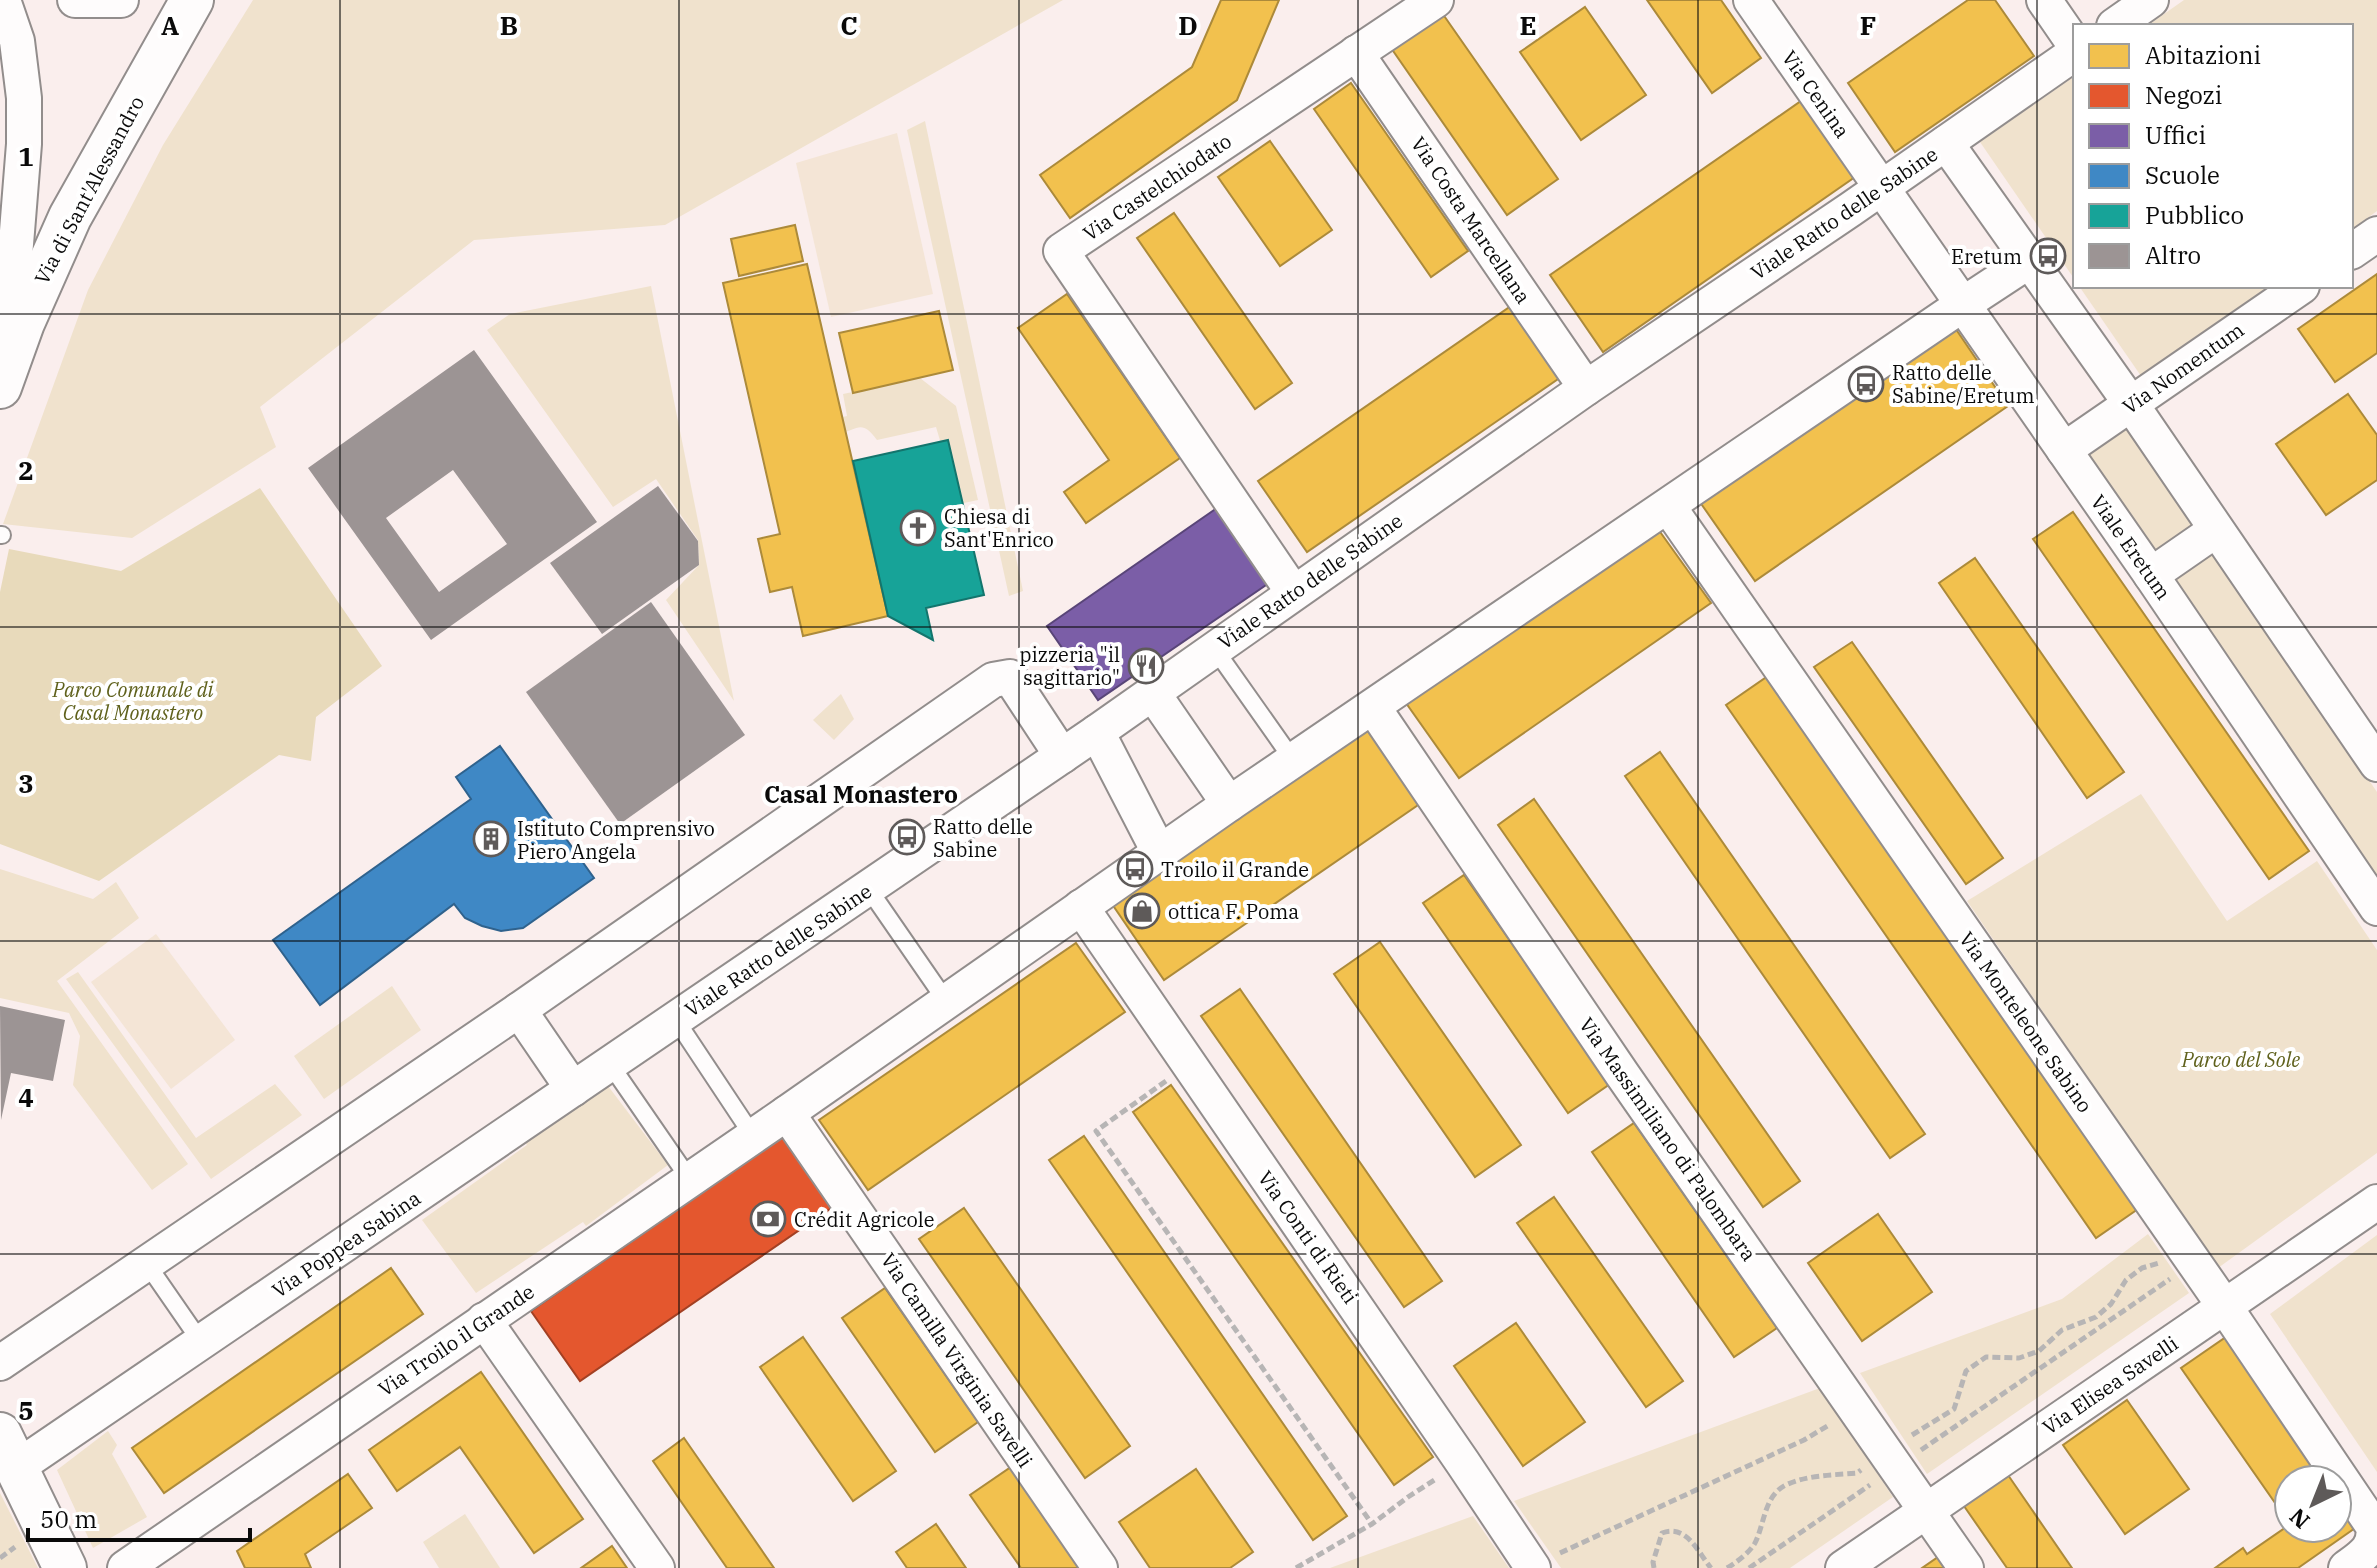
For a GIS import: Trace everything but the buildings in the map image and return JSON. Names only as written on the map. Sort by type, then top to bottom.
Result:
[{"type":"street","points":[[3,0],[17,41],[25,121],[3,379]]},
{"type":"street","points":[[75,0],[121,0]]},
{"type":"street","name":"Via di Sant'Alessandro","points":[[3,379],[23,323],[70,217],[192,0]]},
{"type":"street","name":"Via Castelchiodato","points":[[1293,592],[1061,251],[1436,0]]},
{"type":"street","name":"Via Cenina","points":[[1751,0],[1882,188]]},
{"type":"street","points":[[2044,0],[2073,42]]},
{"type":"street","points":[[2117,24],[2151,0]]},
{"type":"street","name":"Via Costa Marcellana","points":[[1356,53],[1586,388]]},
{"type":"street","name":"Viale Ratto delle Sabine","points":[[676,1020],[1097,732],[1586,388],[2073,54]]},
{"type":"street","points":[[1946,143],[2131,404],[2377,764]]},
{"type":"street","name":"Viale Eretum","points":[[1882,188],[2151,575],[2377,908]]},
{"type":"street","points":[[2353,251],[2377,234]]},
{"type":"street","points":[[787,1113],[1293,760],[2029,261]]},
{"type":"street","name":"Via Nomentum","points":[[2064,450],[2299,288]]},
{"type":"street","name":"Via Monteleone Sabino","points":[[1668,506],[2225,1307],[2373,1526],[2376,1541]]},
{"type":"street","points":[[2151,575],[2216,530]]},
{"type":"street","points":[[0,1363],[519,1010],[993,680],[1010,677],[1062,756]]},
{"type":"street","points":[[1152,692],[1229,804]]},
{"type":"street","name":"Via Massimiliano di Palombara","points":[[1373,707],[1622,1074],[1966,1568]]},
{"type":"street","points":[[1097,732],[1159,852]]},
{"type":"street","name":"Via Conti di Rieti","points":[[1081,907],[1463,1463],[1543,1563]]},
{"type":"street","points":[[519,1010],[573,1089]]},
{"type":"street","name":"Via Poppea Sabina","points":[[6,1450],[201,1342],[676,1020]]},
{"type":"street","name":"Via Troilo il Grande","points":[[125,1568],[787,1113]]},
{"type":"street","name":"Via Camilla Virginia Savelli","points":[[787,1113],[1100,1568]]},
{"type":"street","name":"Via Elisea Savelli","points":[[1843,1568],[2377,1202]]},
{"type":"street","points":[[484,1320],[657,1568]]},
{"type":"street","points":[[6,1450],[65,1568]]},
{"type":"street","points":[[2346,1568],[2368,1553],[2376,1541]]},
{"type":"lane","points":[[1214,648],[1293,760]]},
{"type":"lane","points":[[868,888],[946,1001]]},
{"type":"lane","points":[[676,1020],[753,1136]]},
{"type":"lane","points":[[610,1064],[690,1180]]},
{"type":"lane","points":[[147,1264],[201,1342]]},
{"type":"path","points":[[1188,1064],[1096,1131],[1372,1524]]},
{"type":"path","points":[[1749,1568],[1954,1409],[1966,1371],[1986,1357],[2019,1358],[2039,1351],[2062,1330],[2096,1317],[2111,1304],[2126,1280],[2142,1268],[2167,1261],[2193,1263]]},
{"type":"path","points":[[1727,1568],[1754,1545],[1770,1498],[1786,1484],[1857,1473],[1890,1460],[2193,1263]]},
{"type":"path","points":[[1543,1563],[1804,1440],[1855,1409]]},
{"type":"path","points":[[1296,1568],[1372,1524],[1463,1463]]},
{"type":"path","points":[[1654,1568],[1662,1533],[1672,1529],[1684,1533],[1711,1568]]},
{"type":"green space","points":[[253,0],[1063,0],[665,225],[474,240],[260,407],[276,447],[132,538],[3,524],[88,290],[163,145]]},
{"type":"green space","points":[[2184,0],[2377,0],[2377,211],[2353,229],[2353,24],[2150,24]]},
{"type":"green space","points":[[2073,77],[2073,277],[1980,142]]},
{"type":"green space","points":[[925,121],[1023,591],[1009,596],[907,130]]},
{"type":"green space","points":[[651,286],[734,701],[666,600],[699,565],[698,540],[656,479],[613,507],[487,330],[510,314]]},
{"type":"green space","points":[[2080,288],[2267,288],[2141,376]]},
{"type":"green space","points":[[920,378],[956,406],[978,500],[959,504],[936,427],[877,440],[860,427],[839,434],[833,419],[847,416],[843,394]]},
{"type":"green space","points":[[2129,427],[2198,527],[2152,557],[2084,459]]},
{"type":"green space","name":"Parco Comunale di Casal Monastero","points":[[260,488],[382,666],[316,717],[311,761],[279,755],[99,881],[0,844],[0,592],[9,549],[121,571]]},
{"type":"green space","points":[[2214,553],[2377,792],[2377,885],[2170,583]]},
{"type":"green space","points":[[841,694],[854,719],[834,740],[813,720]]},
{"type":"green space","name":"Parco del Sole","points":[[2141,794],[2227,921],[2317,861],[2377,950],[2377,1153],[2218,1268],[1967,901]]},
{"type":"green space","points":[[0,869],[93,899],[116,882],[139,918],[57,981],[188,1164],[152,1190],[73,1085],[80,1036],[69,1013],[0,998]]},
{"type":"green space","points":[[78,972],[196,1138],[275,1084],[302,1115],[211,1179],[66,979]]},
{"type":"green space","points":[[392,986],[421,1030],[324,1099],[294,1056]]},
{"type":"green space","points":[[605,1082],[668,1165],[586,1226],[583,1222],[476,1293],[422,1220],[527,1145],[522,1137]]},
{"type":"green space","points":[[2148,1234],[2189,1293],[1927,1474],[1860,1373],[2062,1299]]},
{"type":"green space","points":[[2377,1235],[2377,1472],[2270,1314]]},
{"type":"green space","points":[[1820,1388],[1893,1497],[1790,1568],[1561,1568],[1514,1501]]},
{"type":"green space","points":[[108,1431],[117,1445],[112,1454],[147,1517],[93,1548],[57,1470]]},
{"type":"green space","points":[[0,1493],[38,1568],[0,1568]]},
{"type":"green space","points":[[465,1514],[500,1568],[439,1568],[423,1542]]},
{"type":"green space","points":[[1473,1516],[1509,1568],[1330,1568]]},
{"type":"shaded area","points":[[897,133],[933,294],[831,317],[796,163]]},
{"type":"shaded area","points":[[156,934],[235,1040],[171,1089],[91,982]]},
{"type":"place","name":"Eretum","points":[[2048,256]]},
{"type":"place","name":"Ratto delle Sabine/Eretum","points":[[1866,384]]},
{"type":"place","name":"Chiesa di Sant'Enrico","points":[[918,528]]},
{"type":"place","name":"pizzeria \"il sagittario\"","points":[[1146,666]]},
{"type":"place","name":"Ratto delle Sabine","points":[[907,837]]},
{"type":"place","name":"Istituto Comprensivo Piero Angela","points":[[491,839]]},
{"type":"place","name":"Troilo il Grande","points":[[1135,869]]},
{"type":"place","name":"ottica F. Poma","points":[[1142,911]]},
{"type":"place","name":"Crédit Agricole","points":[[768,1219]]},
{"type":"district","name":"Casal Monastero","points":[[861,794]]}]
